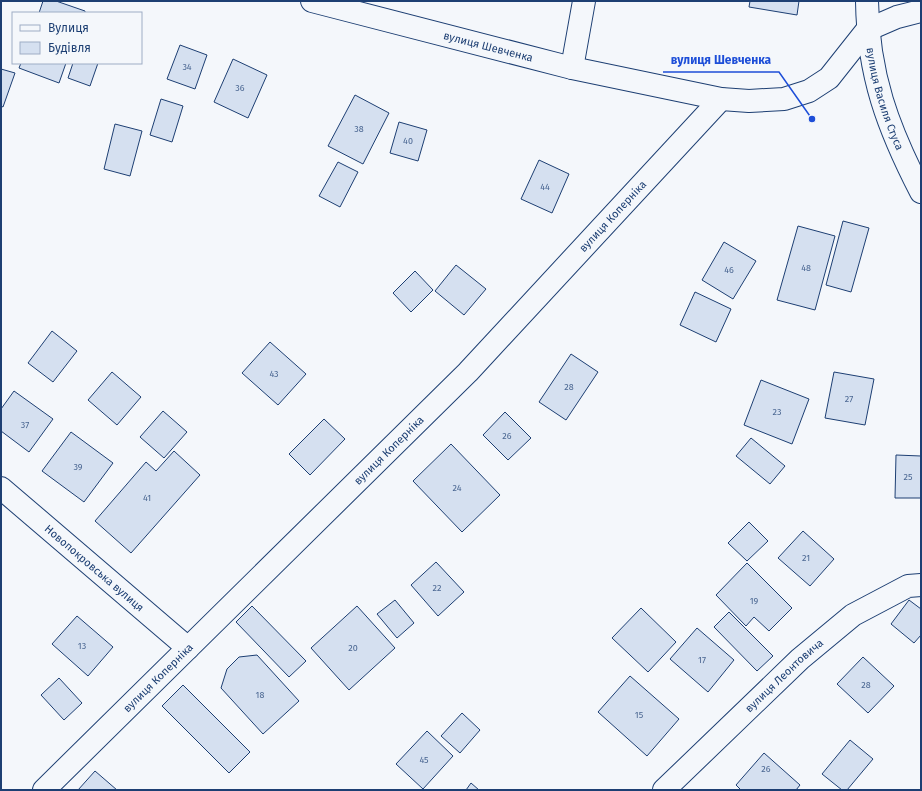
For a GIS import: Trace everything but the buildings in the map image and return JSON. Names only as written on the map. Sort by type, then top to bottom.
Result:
[{"type":"street","name":"вулиця Шевченка","points":[[312,1],[572,68],[721,98],[748,101],[784,98],[809,91],[829,78],[867,30],[897,17],[921,11]]},
{"type":"street","points":[[572,68],[584,1]]},
{"type":"street","name":"вулиця Василя Стуса","points":[[867,1],[867,30],[877,88],[889,124],[921,192]]},
{"type":"street","name":"вулиця Коперніка","points":[[44,790],[468,372],[721,98]]},
{"type":"street","name":"Новопокровська вулиця","points":[[1,488],[188,648]]},
{"type":"street","name":"вулиця Леонтовича","points":[[664,790],[800,659],[853,615],[908,586],[921,585]]},
{"type":"place","name":"вулиця Шевченка","points":[[812,119]]}]
